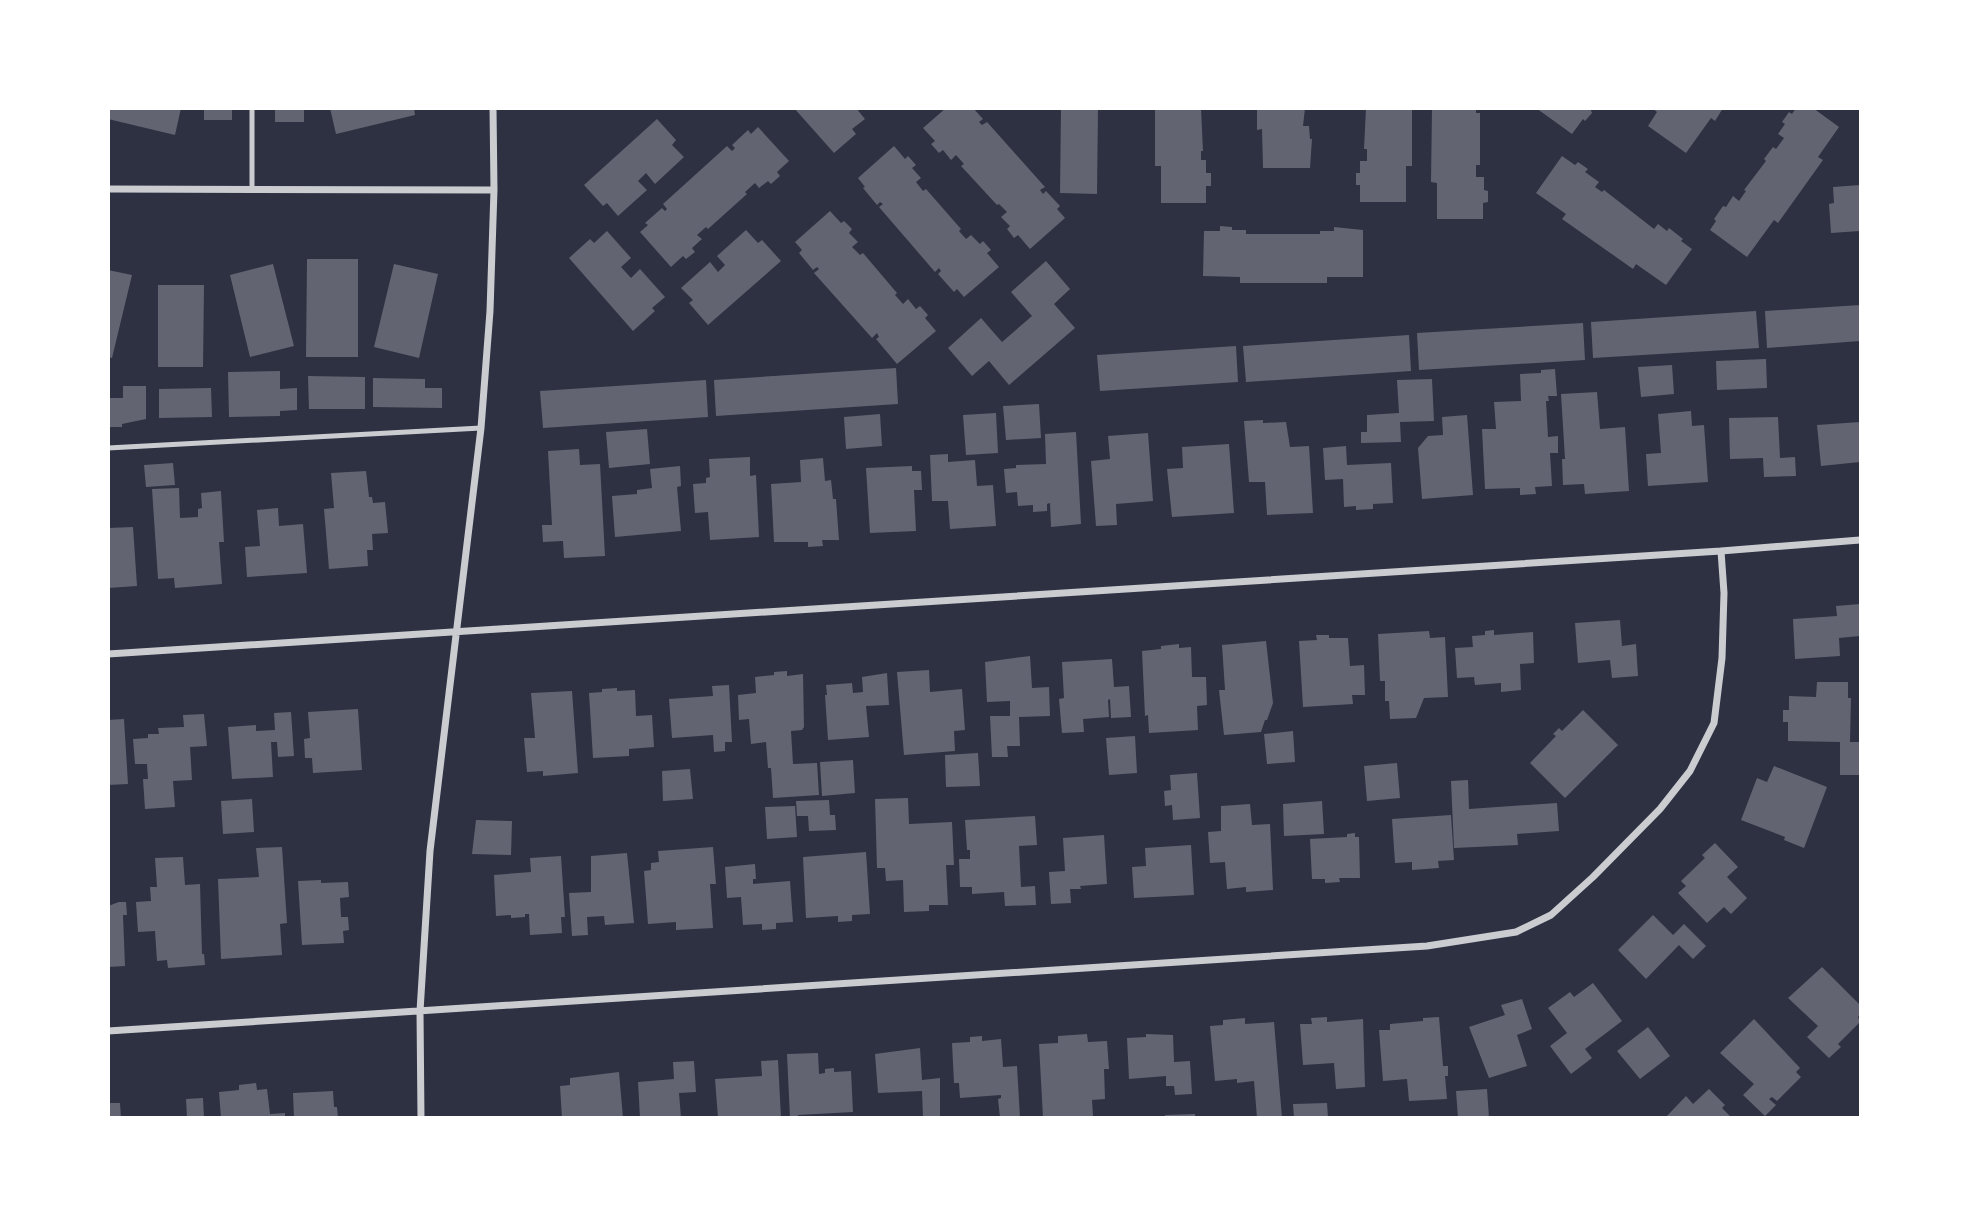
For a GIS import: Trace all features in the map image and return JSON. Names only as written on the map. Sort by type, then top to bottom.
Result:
[{"type":"street","points":[[421,1118],[419,1011],[430,851],[481,428],[490,311],[494,108]]},
{"type":"street","points":[[108,189],[494,190]]},
{"type":"street","points":[[108,654],[1860,540]]},
{"type":"street","points":[[108,1031],[1413,947],[1516,932],[1551,915],[1593,877],[1660,810],[1690,771],[1714,723],[1722,658],[1724,593],[1721,551]]},
{"type":"lane","points":[[252,108],[252,189]]},
{"type":"lane","points":[[108,449],[481,428]]},
{"type":"building","points":[[108,108],[181,108],[175,135],[108,119]]},
{"type":"building","points":[[204,108],[232,108],[232,120],[204,120]]},
{"type":"building","points":[[275,108],[304,108],[304,122],[275,122]]},
{"type":"building","points":[[330,108],[414,108],[415,115],[336,134]]},
{"type":"building","points":[[794,108],[856,108],[865,119],[852,129],[856,134],[834,153]]},
{"type":"building","points":[[946,108],[973,108],[983,119],[979,122],[982,125],[987,122],[1045,187],[1040,190],[1043,194],[1046,191],[1060,206],[1057,209],[1065,218],[1030,249],[1018,235],[1014,238],[1007,229],[1010,226],[1001,217],[1007,212],[997,205],[961,166],[964,164],[956,155],[951,160],[943,150],[939,153],[931,144],[935,141],[923,128]]},
{"type":"building","points":[[1061,108],[1098,108],[1097,194],[1060,193]]},
{"type":"building","points":[[1155,108],[1201,108],[1201,160],[1206,160],[1206,173],[1211,173],[1211,186],[1206,186],[1206,203],[1161,203],[1161,166],[1155,166]]},
{"type":"building","points":[[1257,108],[1305,108],[1303,126],[1309,126],[1312,139],[1310,168],[1263,168],[1262,129],[1257,130]]},
{"type":"building","points":[[1366,108],[1412,108],[1412,166],[1406,166],[1406,202],[1360,202],[1360,185],[1356,185],[1356,173],[1360,173],[1360,161],[1367,161],[1367,149],[1364,149]]},
{"type":"building","points":[[1432,108],[1476,108],[1476,113],[1480,113],[1480,165],[1476,165],[1476,177],[1484,177],[1484,190],[1488,191],[1488,202],[1483,203],[1483,219],[1437,219],[1437,183],[1431,182]]},
{"type":"building","points":[[1536,108],[1590,108],[1592,113],[1585,121],[1583,119],[1572,134]]},
{"type":"building","points":[[1652,108],[1723,108],[1715,121],[1711,118],[1686,153],[1648,126],[1657,112]]},
{"type":"building","points":[[1796,108],[1813,108],[1839,127],[1818,157],[1823,160],[1778,223],[1774,220],[1747,257],[1710,230],[1723,206],[1726,207],[1733,196],[1739,201],[1766,161],[1764,159],[1784,138],[1778,134],[1785,124],[1782,122],[1789,112],[1792,114]]},
{"type":"building","points":[[657,119],[676,140],[672,145],[684,157],[655,184],[646,173],[638,181],[647,190],[618,216],[607,203],[603,206],[584,185]]},
{"type":"building","points":[[758,127],[789,161],[777,172],[780,176],[771,184],[768,181],[759,188],[755,183],[745,192],[747,194],[708,229],[706,227],[697,235],[702,239],[692,248],[695,252],[686,259],[683,256],[671,267],[640,232],[648,225],[645,223],[662,208],[665,211],[667,209],[663,204],[727,146],[732,151],[735,148],[732,145],[748,130],[751,134]]},
{"type":"building","points":[[894,146],[905,159],[908,156],[916,165],[912,168],[921,178],[916,182],[923,191],[926,189],[961,229],[959,231],[966,239],[971,235],[980,244],[983,241],[991,250],[987,253],[999,267],[964,297],[957,289],[954,292],[938,274],[941,271],[939,268],[935,272],[879,207],[883,204],[880,202],[877,205],[858,178]]},
{"type":"building","points":[[1562,156],[1575,165],[1578,162],[1588,169],[1585,172],[1599,182],[1595,187],[1602,192],[1604,190],[1654,229],[1658,224],[1667,231],[1669,228],[1692,249],[1666,285],[1636,264],[1633,269],[1562,219],[1566,214],[1536,193]]},
{"type":"building","points":[[1860,185],[1860,231],[1831,233],[1829,204],[1834,203],[1833,187]]},
{"type":"building","points":[[830,211],[841,223],[844,221],[852,229],[849,233],[858,242],[852,247],[860,255],[863,253],[903,304],[908,299],[916,309],[920,306],[928,315],[925,318],[936,331],[897,364],[876,339],[879,337],[877,333],[872,338],[814,273],[819,269],[817,267],[813,270],[799,253],[802,250],[795,242]]},
{"type":"building","points":[[1220,226],[1232,227],[1232,230],[1246,230],[1246,234],[1320,234],[1320,231],[1334,231],[1334,227],[1363,230],[1363,277],[1327,277],[1327,283],[1240,283],[1240,277],[1203,276],[1204,231],[1220,231]]},
{"type":"building","points":[[746,230],[758,243],[762,240],[781,261],[708,325],[689,303],[693,300],[681,288],[710,262],[718,272],[725,265],[717,256]]},
{"type":"building","points":[[607,231],[631,258],[621,267],[631,278],[640,269],[665,297],[652,308],[655,311],[633,331],[569,258],[590,239],[594,243]]},
{"type":"building","points":[[307,259],[358,259],[358,357],[306,357]]},
{"type":"building","points":[[1046,261],[1070,289],[1054,304],[1075,328],[1009,385],[989,361],[972,376],[948,348],[981,318],[1002,342],[1032,316],[1011,292]]},
{"type":"building","points":[[273,264],[294,346],[250,357],[230,275]]},
{"type":"building","points":[[394,264],[438,274],[419,358],[374,347]]},
{"type":"building","points":[[108,270],[132,275],[112,358],[108,357]]},
{"type":"building","points":[[158,285],[204,285],[203,367],[158,367]]},
{"type":"building","points":[[1860,305],[1860,341],[1767,348],[1765,311]]},
{"type":"building","points":[[1756,311],[1759,348],[1593,358],[1591,322]]},
{"type":"building","points":[[1583,323],[1585,360],[1419,370],[1417,333]]},
{"type":"building","points":[[1409,335],[1411,371],[1246,382],[1243,346]]},
{"type":"building","points":[[1236,346],[1238,382],[1100,391],[1097,355]]},
{"type":"building","points":[[1766,359],[1767,388],[1717,390],[1716,361]]},
{"type":"building","points":[[1672,365],[1674,394],[1641,397],[1638,367]]},
{"type":"building","points":[[896,368],[898,404],[716,416],[714,380]]},
{"type":"building","points":[[1555,369],[1557,396],[1548,396],[1549,401],[1546,401],[1548,437],[1558,436],[1558,453],[1550,453],[1552,486],[1535,487],[1536,494],[1520,495],[1520,488],[1485,489],[1482,429],[1496,429],[1494,402],[1521,401],[1520,374]]},
{"type":"building","points":[[280,371],[280,389],[297,388],[297,410],[280,411],[280,416],[229,417],[228,372]]},
{"type":"building","points":[[308,376],[365,377],[365,409],[309,409]]},
{"type":"building","points":[[373,378],[425,379],[425,388],[442,388],[442,408],[373,407]]},
{"type":"building","points":[[1432,379],[1434,421],[1400,422],[1401,442],[1361,443],[1361,432],[1367,432],[1367,415],[1399,413],[1397,380]]},
{"type":"building","points":[[706,380],[708,417],[543,428],[540,391]]},
{"type":"building","points":[[123,386],[146,386],[146,419],[122,424],[122,427],[108,427],[108,398],[123,398]]},
{"type":"building","points":[[211,388],[212,417],[159,418],[159,389]]},
{"type":"building","points":[[1597,392],[1600,429],[1625,427],[1629,491],[1585,494],[1584,484],[1563,485],[1562,459],[1565,459],[1561,394]]},
{"type":"building","points":[[1039,404],[1041,438],[1006,440],[1003,406]]},
{"type":"building","points":[[1691,411],[1692,426],[1704,425],[1708,482],[1648,486],[1646,454],[1661,453],[1658,414]]},
{"type":"building","points":[[996,413],[998,453],[966,455],[963,415]]},
{"type":"building","points":[[880,414],[882,446],[846,449],[844,417]]},
{"type":"building","points":[[1467,415],[1473,495],[1422,499],[1418,448],[1428,436],[1443,435],[1442,417]]},
{"type":"building","points":[[1778,417],[1780,458],[1795,457],[1796,476],[1764,477],[1763,458],[1730,459],[1729,418]]},
{"type":"building","points":[[1263,420],[1263,423],[1286,422],[1290,447],[1309,446],[1313,513],[1267,515],[1265,482],[1249,482],[1244,421]]},
{"type":"building","points":[[1860,422],[1860,462],[1821,466],[1817,425]]},
{"type":"building","points":[[647,429],[650,464],[609,468],[606,432]]},
{"type":"building","points":[[1076,432],[1081,524],[1051,527],[1050,503],[1047,504],[1047,511],[1033,512],[1033,505],[1018,506],[1017,492],[1006,493],[1004,469],[1016,468],[1016,465],[1046,464],[1045,434]]},
{"type":"building","points":[[1148,433],[1153,501],[1116,504],[1117,525],[1096,526],[1091,461],[1110,459],[1108,436]]},
{"type":"building","points":[[1229,444],[1234,513],[1172,517],[1167,469],[1183,468],[1182,447]]},
{"type":"building","points":[[1346,446],[1347,465],[1391,463],[1393,503],[1373,504],[1373,509],[1356,510],[1356,506],[1344,507],[1343,479],[1325,480],[1323,448]]},
{"type":"building","points":[[579,449],[580,465],[600,464],[605,556],[564,558],[563,541],[543,542],[542,525],[552,525],[548,451]]},
{"type":"building","points":[[948,454],[948,462],[975,460],[977,486],[993,485],[996,526],[950,529],[948,501],[932,501],[930,455]]},
{"type":"building","points":[[750,457],[750,476],[756,475],[759,537],[710,540],[708,512],[695,513],[693,484],[706,483],[706,478],[710,477],[709,459]]},
{"type":"building","points":[[823,458],[825,481],[831,480],[833,499],[836,499],[839,540],[822,540],[823,546],[808,547],[808,542],[774,542],[771,484],[801,482],[800,460]]},
{"type":"building","points":[[173,463],[175,485],[146,487],[144,465]]},
{"type":"building","points":[[680,466],[681,486],[677,487],[681,531],[615,537],[612,496],[637,494],[637,490],[652,488],[650,469]]},
{"type":"building","points":[[912,466],[912,471],[921,471],[922,490],[914,490],[916,531],[870,533],[866,468]]},
{"type":"building","points":[[366,471],[369,497],[372,497],[373,503],[385,502],[388,533],[372,534],[373,550],[367,550],[368,566],[329,569],[324,509],[334,508],[331,473]]},
{"type":"building","points":[[179,488],[180,518],[198,517],[198,509],[202,508],[201,493],[221,491],[224,542],[219,542],[222,584],[175,588],[174,578],[158,579],[152,489]]},
{"type":"building","points":[[278,508],[279,526],[303,524],[307,573],[247,577],[245,547],[260,546],[257,510]]},
{"type":"building","points":[[133,527],[137,586],[108,588],[108,528]]},
{"type":"building","points":[[1860,604],[1860,636],[1839,638],[1840,656],[1795,659],[1793,619],[1837,616],[1836,606]]},
{"type":"building","points":[[1620,620],[1622,646],[1636,644],[1638,676],[1612,678],[1610,660],[1578,663],[1575,623]]},
{"type":"building","points":[[1494,630],[1494,635],[1533,632],[1534,663],[1520,664],[1521,690],[1501,692],[1501,683],[1475,685],[1474,677],[1457,678],[1455,648],[1473,647],[1472,636],[1485,635],[1485,631]]},
{"type":"building","points":[[1429,631],[1430,638],[1445,637],[1448,697],[1424,698],[1416,718],[1390,719],[1389,701],[1385,701],[1385,681],[1380,681],[1378,634]]},
{"type":"building","points":[[1316,635],[1348,638],[1350,666],[1364,665],[1365,695],[1352,695],[1353,704],[1303,707],[1299,641],[1317,640]]},
{"type":"building","points":[[1266,641],[1273,703],[1267,720],[1261,732],[1224,735],[1219,690],[1225,690],[1222,645]]},
{"type":"building","points":[[1179,644],[1179,648],[1191,647],[1192,677],[1206,677],[1207,705],[1197,706],[1198,730],[1149,733],[1148,715],[1145,716],[1142,651]]},
{"type":"building","points":[[1030,656],[1032,688],[1049,687],[1050,716],[1019,717],[1020,746],[1007,746],[1008,757],[992,757],[990,716],[1010,716],[1010,701],[987,702],[985,662]]},
{"type":"building","points":[[1112,659],[1114,687],[1129,686],[1131,717],[1111,718],[1110,699],[1109,717],[1083,719],[1084,732],[1062,733],[1059,699],[1064,698],[1062,662]]},
{"type":"building","points":[[929,670],[930,692],[962,689],[965,730],[954,731],[955,751],[904,755],[897,672]]},
{"type":"building","points":[[787,671],[787,676],[803,674],[804,727],[802,730],[791,731],[793,764],[817,763],[819,795],[773,798],[766,742],[751,744],[749,719],[739,720],[738,695],[756,693],[755,677]]},
{"type":"building","points":[[887,673],[889,705],[866,706],[869,737],[828,740],[826,685],[852,683],[853,693],[863,692],[862,677]]},
{"type":"building","points":[[1817,682],[1848,682],[1848,698],[1851,698],[1850,742],[1860,742],[1860,775],[1840,775],[1840,742],[1788,741],[1788,722],[1783,722],[1783,710],[1789,710],[1789,696],[1816,697]]},
{"type":"building","points":[[729,685],[732,742],[725,742],[725,751],[714,752],[713,735],[672,738],[669,699],[713,696],[712,686]]},
{"type":"building","points":[[617,688],[617,691],[635,690],[636,716],[652,715],[654,747],[629,749],[629,756],[593,758],[589,693]]},
{"type":"building","points":[[572,691],[578,773],[543,776],[543,771],[527,772],[524,738],[535,738],[531,693]]},
{"type":"building","points":[[358,709],[362,770],[313,773],[312,758],[305,758],[304,739],[310,738],[308,712]]},
{"type":"building","points":[[1583,710],[1618,745],[1565,798],[1530,763],[1556,736],[1553,734],[1559,728],[1562,731]]},
{"type":"building","points":[[291,712],[294,756],[278,757],[277,742],[271,742],[273,777],[232,779],[228,727],[256,725],[256,731],[275,730],[274,713]]},
{"type":"building","points":[[204,714],[207,746],[190,747],[192,780],[173,781],[175,807],[145,809],[143,779],[148,779],[147,764],[135,764],[133,739],[159,734],[158,728],[184,727],[183,715]]},
{"type":"building","points":[[124,719],[128,784],[108,785],[108,720]]},
{"type":"building","points":[[1293,731],[1295,762],[1267,764],[1264,734]]},
{"type":"building","points":[[1135,736],[1137,773],[1109,775],[1106,738]]},
{"type":"building","points":[[978,753],[980,786],[946,787],[945,755]]},
{"type":"building","points":[[853,760],[855,793],[822,796],[820,762]]},
{"type":"building","points":[[1397,763],[1400,798],[1367,801],[1364,766]]},
{"type":"building","points":[[1774,766],[1827,787],[1804,848],[1784,840],[1785,837],[1741,820],[1757,778],[1767,782]]},
{"type":"building","points":[[690,769],[693,799],[663,801],[662,771]]},
{"type":"building","points":[[1197,773],[1200,818],[1173,820],[1172,805],[1165,806],[1164,791],[1171,790],[1170,775]]},
{"type":"building","points":[[1468,780],[1469,809],[1557,803],[1559,831],[1517,834],[1518,845],[1454,848],[1451,781]]},
{"type":"building","points":[[908,798],[909,824],[952,822],[954,865],[946,865],[948,905],[929,905],[929,911],[904,912],[903,880],[886,881],[885,868],[877,868],[875,799]]},
{"type":"building","points":[[252,799],[254,832],[223,834],[221,801]]},
{"type":"building","points":[[829,800],[830,815],[835,815],[836,830],[809,831],[808,816],[797,816],[796,801]]},
{"type":"building","points":[[1322,801],[1324,834],[1284,836],[1283,804]]},
{"type":"building","points":[[1250,804],[1252,825],[1270,824],[1273,890],[1246,892],[1246,887],[1227,889],[1225,862],[1210,863],[1208,832],[1221,831],[1221,806]]},
{"type":"building","points":[[795,806],[797,837],[767,839],[765,807]]},
{"type":"building","points":[[1451,815],[1454,860],[1438,861],[1439,868],[1412,870],[1412,862],[1395,863],[1392,819]]},
{"type":"building","points":[[1035,816],[1037,845],[1019,846],[1021,887],[1035,886],[1036,905],[1005,906],[1004,892],[972,894],[972,887],[960,887],[959,859],[970,859],[965,820]]},
{"type":"building","points":[[476,820],[512,821],[511,855],[472,854]]},
{"type":"building","points":[[1355,833],[1355,837],[1359,837],[1360,878],[1339,878],[1340,882],[1325,883],[1325,879],[1312,879],[1310,839],[1347,837],[1347,834]]},
{"type":"building","points":[[1104,835],[1107,884],[1070,889],[1071,903],[1051,904],[1049,872],[1065,871],[1063,838]]},
{"type":"building","points":[[1715,843],[1738,867],[1727,877],[1747,898],[1731,914],[1724,907],[1707,923],[1678,893],[1686,886],[1681,881],[1705,858],[1702,855]]},
{"type":"building","points":[[1191,845],[1194,895],[1134,898],[1132,867],[1146,866],[1145,848]]},
{"type":"building","points":[[282,847],[287,923],[280,924],[282,955],[221,959],[218,879],[259,877],[256,848]]},
{"type":"building","points":[[713,847],[716,884],[710,884],[713,928],[676,930],[676,922],[648,924],[644,871],[651,870],[651,863],[659,862],[658,851]]},
{"type":"building","points":[[866,852],[870,914],[852,915],[852,921],[838,922],[838,916],[806,918],[803,857]]},
{"type":"building","points":[[627,853],[634,923],[605,925],[604,916],[587,917],[588,935],[572,936],[569,893],[591,892],[591,856]]},
{"type":"building","points":[[561,856],[565,917],[561,917],[562,933],[530,935],[529,914],[511,918],[511,915],[496,916],[494,875],[531,872],[530,858]]},
{"type":"building","points":[[183,857],[185,885],[200,884],[202,954],[205,965],[168,968],[167,960],[157,961],[155,931],[138,932],[136,902],[151,901],[150,887],[157,887],[155,858]]},
{"type":"building","points":[[755,864],[756,879],[753,879],[753,884],[790,881],[793,922],[776,923],[776,929],[762,930],[762,924],[743,925],[741,897],[727,898],[725,867]]},
{"type":"building","points":[[321,880],[321,883],[348,882],[349,897],[340,898],[341,917],[348,917],[349,930],[343,931],[344,943],[302,945],[298,881]]},
{"type":"building","points":[[126,902],[127,915],[123,915],[125,966],[108,967],[108,906]]},
{"type":"building","points":[[1653,915],[1673,935],[1684,924],[1706,946],[1693,959],[1679,945],[1646,979],[1618,950]]},
{"type":"building","points":[[1822,967],[1860,1005],[1860,1022],[1838,1044],[1841,1047],[1829,1058],[1807,1037],[1818,1026],[1788,998]]},
{"type":"building","points":[[1593,983],[1622,1021],[1585,1049],[1592,1058],[1571,1074],[1550,1046],[1567,1033],[1548,1008],[1570,992],[1574,997]]},
{"type":"building","points":[[1522,999],[1532,1029],[1517,1035],[1527,1066],[1489,1078],[1469,1027],[1505,1015],[1501,1005]]},
{"type":"building","points":[[1327,1017],[1327,1022],[1363,1019],[1365,1087],[1336,1089],[1334,1063],[1303,1065],[1300,1024],[1312,1024],[1311,1018]]},
{"type":"building","points":[[1439,1017],[1443,1066],[1448,1066],[1448,1076],[1445,1076],[1447,1099],[1409,1101],[1407,1079],[1383,1081],[1379,1030],[1390,1030],[1390,1024]]},
{"type":"building","points":[[1245,1018],[1245,1024],[1274,1022],[1282,1118],[1257,1118],[1254,1081],[1215,1081],[1210,1026],[1223,1025],[1223,1020]]},
{"type":"building","points":[[1754,1019],[1800,1068],[1796,1072],[1801,1077],[1777,1101],[1772,1097],[1769,1099],[1776,1105],[1765,1116],[1743,1095],[1754,1084],[1720,1053]]},
{"type":"building","points":[[1648,1027],[1670,1056],[1640,1079],[1617,1051]]},
{"type":"building","points":[[1087,1034],[1088,1042],[1107,1041],[1109,1069],[1104,1069],[1105,1099],[1092,1100],[1091,1118],[1043,1118],[1039,1044],[1058,1043],[1058,1036]]},
{"type":"building","points":[[1146,1034],[1173,1035],[1174,1062],[1190,1061],[1192,1094],[1175,1095],[1174,1086],[1166,1086],[1166,1076],[1129,1079],[1127,1038],[1146,1037]]},
{"type":"building","points":[[982,1036],[982,1041],[1001,1039],[1003,1067],[1017,1066],[1020,1118],[1000,1118],[998,1099],[1001,1095],[960,1098],[959,1083],[954,1083],[952,1043],[970,1042],[970,1037]]},
{"type":"building","points":[[920,1048],[922,1080],[940,1078],[940,1118],[923,1118],[922,1091],[878,1093],[875,1054]]},
{"type":"building","points":[[818,1053],[819,1074],[825,1073],[825,1069],[834,1068],[834,1072],[851,1071],[853,1112],[798,1115],[798,1118],[790,1118],[787,1054]]},
{"type":"building","points":[[778,1060],[781,1118],[718,1118],[715,1079],[762,1076],[761,1061]]},
{"type":"building","points":[[694,1061],[696,1092],[679,1093],[681,1118],[640,1118],[638,1082],[674,1079],[673,1062]]},
{"type":"building","points":[[619,1072],[623,1118],[562,1118],[560,1086],[570,1085],[570,1078]]},
{"type":"building","points":[[256,1083],[257,1090],[267,1089],[270,1114],[285,1113],[285,1118],[221,1118],[219,1092],[239,1090],[239,1085]]},
{"type":"building","points":[[1487,1089],[1489,1118],[1458,1118],[1456,1091]]},
{"type":"building","points":[[1709,1089],[1725,1105],[1722,1108],[1732,1118],[1665,1118],[1686,1096],[1693,1104]]},
{"type":"building","points":[[333,1091],[338,1118],[294,1118],[293,1093]]},
{"type":"building","points":[[203,1098],[204,1118],[187,1118],[186,1099]]},
{"type":"building","points":[[108,1103],[120,1103],[121,1118],[108,1118]]},
{"type":"building","points":[[1327,1103],[1328,1118],[1294,1118],[1293,1104]]},
{"type":"building","points":[[1195,1114],[1195,1118],[1165,1118],[1165,1115]]}]
